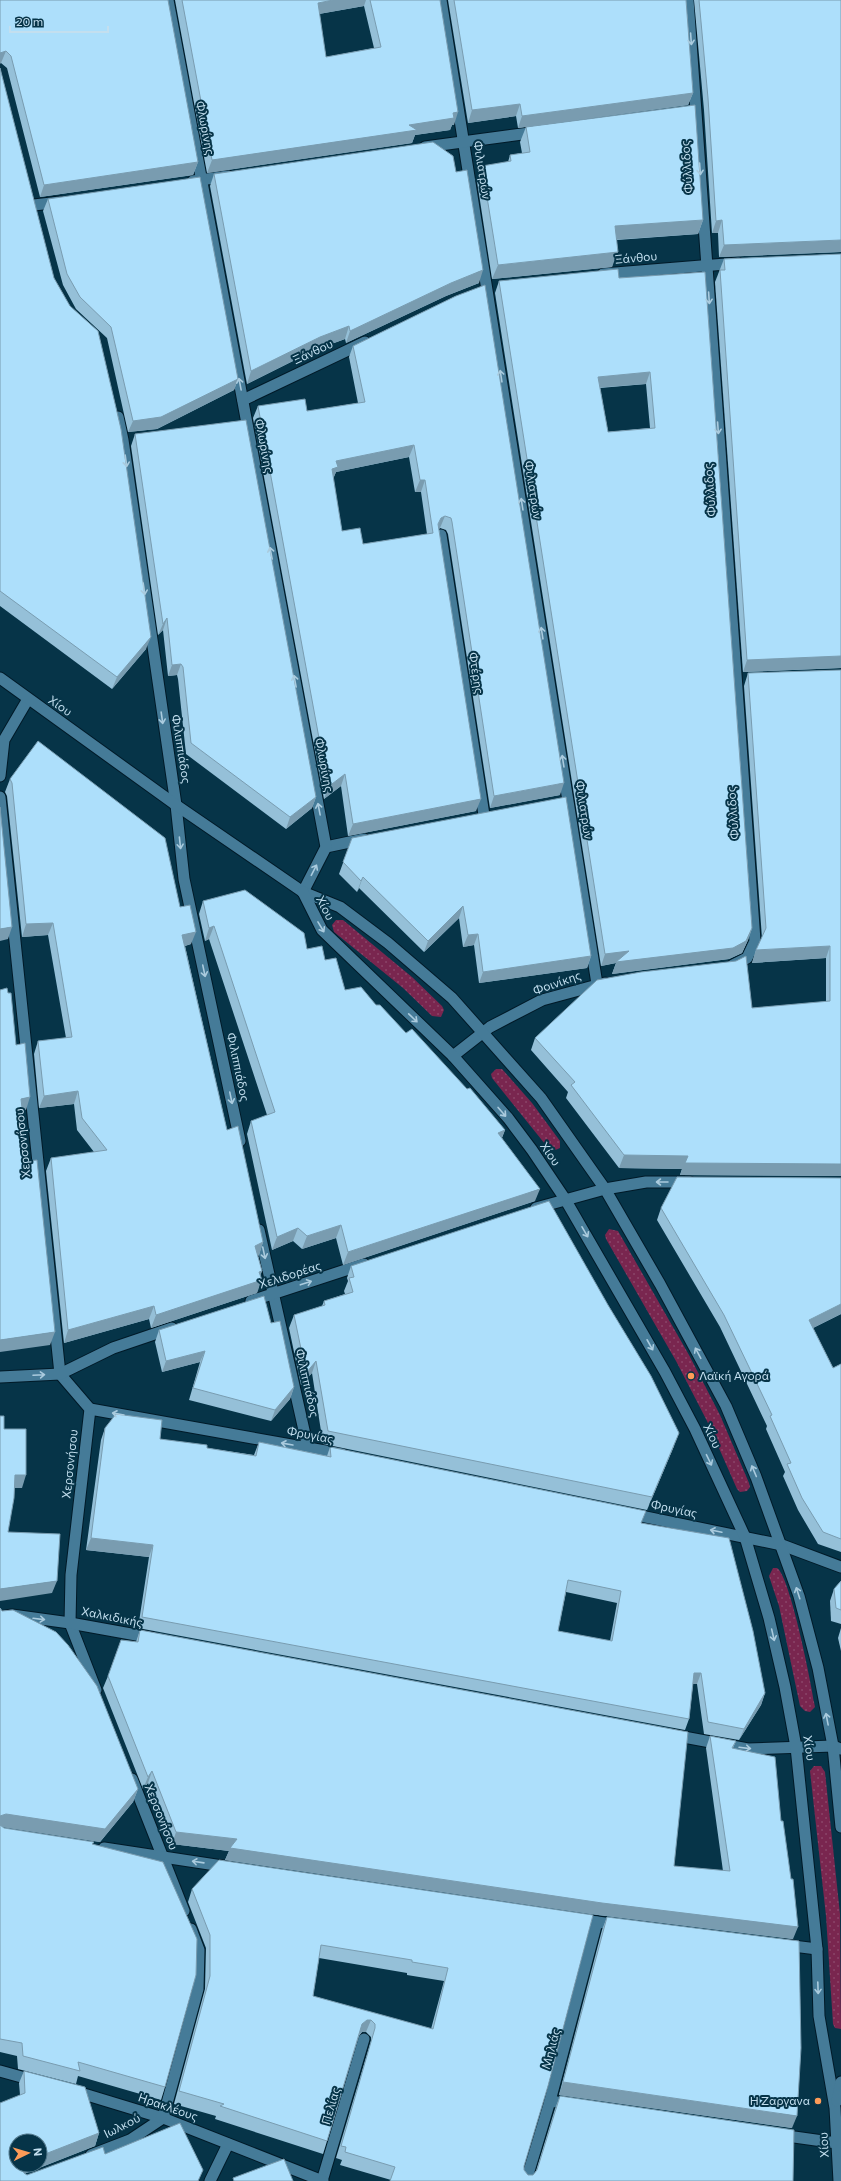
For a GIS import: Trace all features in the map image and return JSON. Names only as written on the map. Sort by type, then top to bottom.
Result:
[{"type":"street","name":"Φλωρίνης","points":[[168,0],[243,400],[243,425],[326,847]]},
{"type":"street","name":"Φιλιατρών","points":[[442,0],[464,142],[491,286],[597,984]]},
{"type":"street","name":"Φύλλιδος","points":[[688,0],[697,111],[706,265],[741,679],[755,941],[747,958],[727,967]]},
{"type":"street","points":[[681,113],[697,111]]},
{"type":"street","points":[[410,149],[549,131]]},
{"type":"street","points":[[179,183],[240,174]]},
{"type":"street","points":[[31,190],[35,209],[72,200]]},
{"type":"street","name":"Ξάνθου","points":[[594,275],[706,265],[749,263]]},
{"type":"street","points":[[474,292],[491,286]]},
{"type":"street","name":"Ξάνθου","points":[[243,400],[378,336]]},
{"type":"street","name":"Φιλιππιάδος","points":[[116,409],[127,440],[176,805],[184,879],[243,1156]]},
{"type":"street","name":"Φτέρης","points":[[441,535],[488,814],[469,818]]},
{"type":"street","name":"Χίου","points":[[0,678],[176,805],[303,892],[340,907],[388,943],[452,998],[541,1098],[605,1189],[660,1284],[726,1406],[756,1477],[799,1596],[818,1668],[837,1748],[841,1827]]},
{"type":"street","points":[[0,776],[4,740],[28,699]]},
{"type":"street","name":"Χερσονήσου","points":[[0,797],[60,1374]]},
{"type":"street","points":[[554,802],[569,800]]},
{"type":"street","points":[[303,892],[326,847],[379,836]]},
{"type":"street","name":"Χίου","points":[[303,892],[322,930],[453,1056],[508,1118],[565,1199],[665,1372],[695,1429],[745,1537],[769,1618],[785,1687],[796,1748],[817,1949],[819,2016],[836,2108],[839,2181]]},
{"type":"street","name":"Φοινίκης","points":[[453,1056],[483,1032],[542,1000],[597,984],[613,982]]},
{"type":"street","points":[[528,1211],[565,1199],[605,1189],[646,1182],[701,1182]]},
{"type":"street","name":"Φιλιππιάδος","points":[[256,1217],[308,1448]]},
{"type":"street","name":"Χελιδορέας","points":[[237,1306],[378,1260]]},
{"type":"street","points":[[0,1377],[60,1374],[113,1348],[186,1323]]},
{"type":"street","points":[[60,1374],[90,1409]]},
{"type":"street","name":"Χερσονήσου","points":[[90,1409],[71,1575],[70,1623],[101,1702]]},
{"type":"street","name":"Φρυγίας","points":[[90,1409],[355,1457]]},
{"type":"street","name":"Φρυγίας","points":[[620,1512],[745,1537],[782,1546],[841,1567]]},
{"type":"street","name":"Χαλκιδικής","points":[[0,1617],[12,1615],[70,1623],[164,1640]]},
{"type":"street","points":[[662,1733],[748,1749],[837,1748]]},
{"type":"street","name":"Χερσονήσου","points":[[128,1769],[199,1950],[198,1989],[163,2118]]},
{"type":"street","points":[[93,1847],[242,1869]]},
{"type":"street","points":[[566,1917],[628,1926]]},
{"type":"street","name":"Μηλιάς","points":[[526,2181],[550,2101],[597,1922]]},
{"type":"street","points":[[770,1944],[817,1949]]},
{"type":"street","name":"Πελίας","points":[[323,2181],[364,2039]]},
{"type":"street","points":[[0,2071],[44,2083]]},
{"type":"street","name":"Χίου","points":[[836,2108],[841,2082]]},
{"type":"street","name":"Ηρακλέους","points":[[66,2088],[163,2118],[323,2181]]},
{"type":"street","points":[[550,2101],[581,2106]]},
{"type":"street","name":"Ιωλκού","points":[[81,2159],[130,2140],[163,2118]]},
{"type":"street","points":[[768,2133],[838,2143]]},
{"type":"street","points":[[210,2181],[228,2144]]},
{"type":"shaded area","points":[[336,920],[343,920],[412,977],[442,1006],[444,1010],[441,1017],[432,1016],[403,988],[334,932],[332,925]]},
{"type":"shaded area","points":[[496,1069],[502,1069],[532,1103],[560,1141],[560,1148],[553,1151],[549,1149],[492,1078],[491,1074]]},
{"type":"shaded area","points":[[609,1229],[618,1231],[689,1355],[720,1415],[749,1483],[750,1487],[747,1491],[740,1492],[737,1489],[707,1421],[676,1361],[606,1239],[605,1235]]},
{"type":"shaded area","points":[[773,1568],[777,1568],[782,1575],[794,1609],[815,1707],[810,1712],[805,1711],[800,1706],[779,1606],[769,1576]]},
{"type":"shaded area","points":[[814,1766],[821,1766],[825,1772],[840,1914],[841,2029],[835,2028],[833,2024],[826,1916],[810,1771]]},
{"type":"building","points":[[0,0],[168,0],[198,162],[44,185],[11,56],[6,51],[0,53]]},
{"type":"building","points":[[182,0],[333,0],[318,3],[326,57],[381,47],[370,0],[440,0],[458,112],[453,113],[454,118],[409,125],[417,130],[212,160]]},
{"type":"building","points":[[454,0],[686,0],[693,93],[522,116],[520,104],[472,110]]},
{"type":"building","points":[[699,0],[841,0],[841,240],[724,245],[722,220],[716,221],[708,98]]},
{"type":"building","points":[[0,68],[54,278],[70,306],[98,331],[121,429],[151,637],[117,677],[0,591]]},
{"type":"building","points":[[695,105],[703,220],[615,226],[618,252],[498,265],[482,166],[511,161],[510,155],[530,152],[526,127]]},
{"type":"building","points":[[433,142],[453,156],[456,172],[467,170],[483,270],[451,283],[350,331],[349,326],[320,337],[251,371],[214,174]]},
{"type":"building","points":[[200,177],[238,379],[161,417],[133,421],[111,327],[80,297],[67,274],[48,199]]},
{"type":"building","points":[[841,254],[841,656],[747,660],[720,270],[725,270],[724,259]]},
{"type":"building","points":[[618,269],[619,278],[705,272],[752,928],[746,941],[733,948],[616,962],[629,951],[605,954],[499,281]],"holes":[[[650,372],[655,428],[608,432],[598,377]]]},
{"type":"building","points":[[485,285],[564,783],[494,796],[452,522],[451,518],[445,516],[441,518],[438,524],[481,799],[353,824],[345,774],[328,787],[258,406],[305,399],[307,411],[365,402],[353,346],[456,296]],"holes":[[[414,445],[420,480],[425,480],[433,533],[363,544],[360,528],[342,531],[332,469],[338,467],[336,461]]]},
{"type":"building","points":[[246,420],[316,797],[290,817],[191,743],[183,667],[181,664],[172,665],[167,618],[163,624],[135,434]]},
{"type":"building","points":[[841,670],[841,1164],[685,1163],[688,1156],[624,1155],[571,1085],[575,1082],[535,1038],[597,980],[641,972],[736,961],[746,956],[752,1008],[830,1001],[830,946],[756,950],[766,928],[748,673]]},
{"type":"building","points":[[38,741],[165,838],[180,907],[190,905],[196,932],[182,935],[227,1130],[238,1126],[263,1242],[255,1246],[262,1271],[259,1272],[262,1280],[156,1315],[154,1306],[68,1330],[51,1158],[107,1150],[82,1118],[78,1091],[44,1096],[38,1041],[72,1037],[53,923],[26,924],[12,783],[10,779]]},
{"type":"building","points":[[566,797],[591,956],[483,972],[478,934],[468,935],[463,906],[428,941],[363,877],[361,881],[343,862],[352,838]]},
{"type":"building","points":[[0,807],[12,927],[0,929]]},
{"type":"building","points":[[245,890],[304,933],[307,949],[322,946],[325,960],[336,958],[345,990],[361,987],[376,1005],[380,1005],[406,1033],[412,1029],[467,1089],[470,1088],[505,1130],[498,1133],[540,1189],[348,1252],[341,1225],[307,1236],[298,1228],[277,1237],[251,1121],[275,1112],[214,926],[209,928],[203,901]]},
{"type":"building","points":[[7,988],[8,993],[11,993],[16,1045],[25,1043],[30,1097],[21,1099],[28,1161],[37,1160],[55,1332],[0,1340],[0,990]]},
{"type":"building","points":[[677,1177],[841,1178],[841,1304],[809,1320],[833,1368],[841,1364],[841,1539],[823,1532],[802,1498],[787,1464],[791,1463],[770,1416],[772,1415],[724,1315],[661,1208]]},
{"type":"building","points":[[549,1201],[608,1305],[651,1376],[679,1433],[652,1497],[328,1431],[316,1361],[306,1373],[294,1315],[325,1305],[324,1301],[353,1292],[349,1278],[354,1277],[351,1266]]},
{"type":"building","points":[[264,1296],[271,1323],[280,1321],[294,1387],[275,1410],[193,1388],[205,1351],[166,1361],[159,1330]]},
{"type":"building","points":[[116,1414],[162,1420],[160,1439],[207,1445],[207,1448],[256,1456],[259,1442],[331,1457],[330,1447],[646,1511],[641,1523],[729,1538],[753,1631],[765,1693],[744,1729],[708,1722],[701,1673],[694,1673],[689,1719],[142,1617],[153,1545],[91,1538],[105,1428]],"holes":[[[568,1580],[621,1591],[612,1641],[558,1631]]]},
{"type":"building","points":[[0,1416],[4,1416],[4,1429],[26,1429],[26,1475],[15,1475],[14,1498],[8,1532],[60,1534],[57,1581],[0,1589]]},
{"type":"building","points":[[841,1581],[841,1610],[836,1608],[834,1589]]},
{"type":"building","points":[[0,1608],[2,1611],[13,1610],[56,1632],[68,1645],[97,1686],[138,1789],[105,1829],[6,1814],[0,1816]]},
{"type":"building","points":[[140,1630],[688,1732],[674,1866],[730,1871],[710,1736],[736,1741],[732,1748],[775,1757],[781,1821],[783,1821],[791,1879],[793,1879],[798,1927],[602,1903],[230,1848],[237,1839],[176,1832],[152,1771],[148,1777],[108,1676],[121,1640],[138,1642]]},
{"type":"building","points":[[0,1825],[4,1828],[94,1842],[92,1844],[163,1862],[197,1939],[196,1975],[165,2087],[78,2062],[80,2071],[23,2056],[22,2043],[0,2039]]},
{"type":"building","points":[[219,1860],[593,1915],[548,2086],[524,2170],[528,2175],[533,2175],[537,2170],[560,2096],[794,2130],[793,2181],[390,2181],[395,2167],[345,2152],[346,2147],[341,2146],[375,2028],[375,2024],[371,2020],[367,2020],[362,2024],[327,2141],[220,2106],[224,2104],[179,2091],[210,1976],[210,1935],[192,1889]],"holes":[[[321,1945],[412,1960],[412,1962],[448,1968],[433,2029],[313,1996]]]},
{"type":"building","points":[[607,1917],[799,1941],[801,2048],[797,2116],[563,2082]]},
{"type":"building","points":[[24,2071],[85,2087],[99,2133],[48,2153],[48,2133],[8,2133],[8,2173],[24,2173],[27,2175],[32,2173],[48,2173],[48,2167],[103,2147],[105,2154],[180,2123],[203,2170],[198,2181],[0,2181],[0,2103],[25,2093]]},
{"type":"building","points":[[284,2159],[293,2181],[234,2181],[233,2178]]},
{"type":"place","name":"Λαϊκή Αγορά","points":[[691,1376]]},
{"type":"place","name":"Η Ζαργανα","points":[[818,2101]]}]
